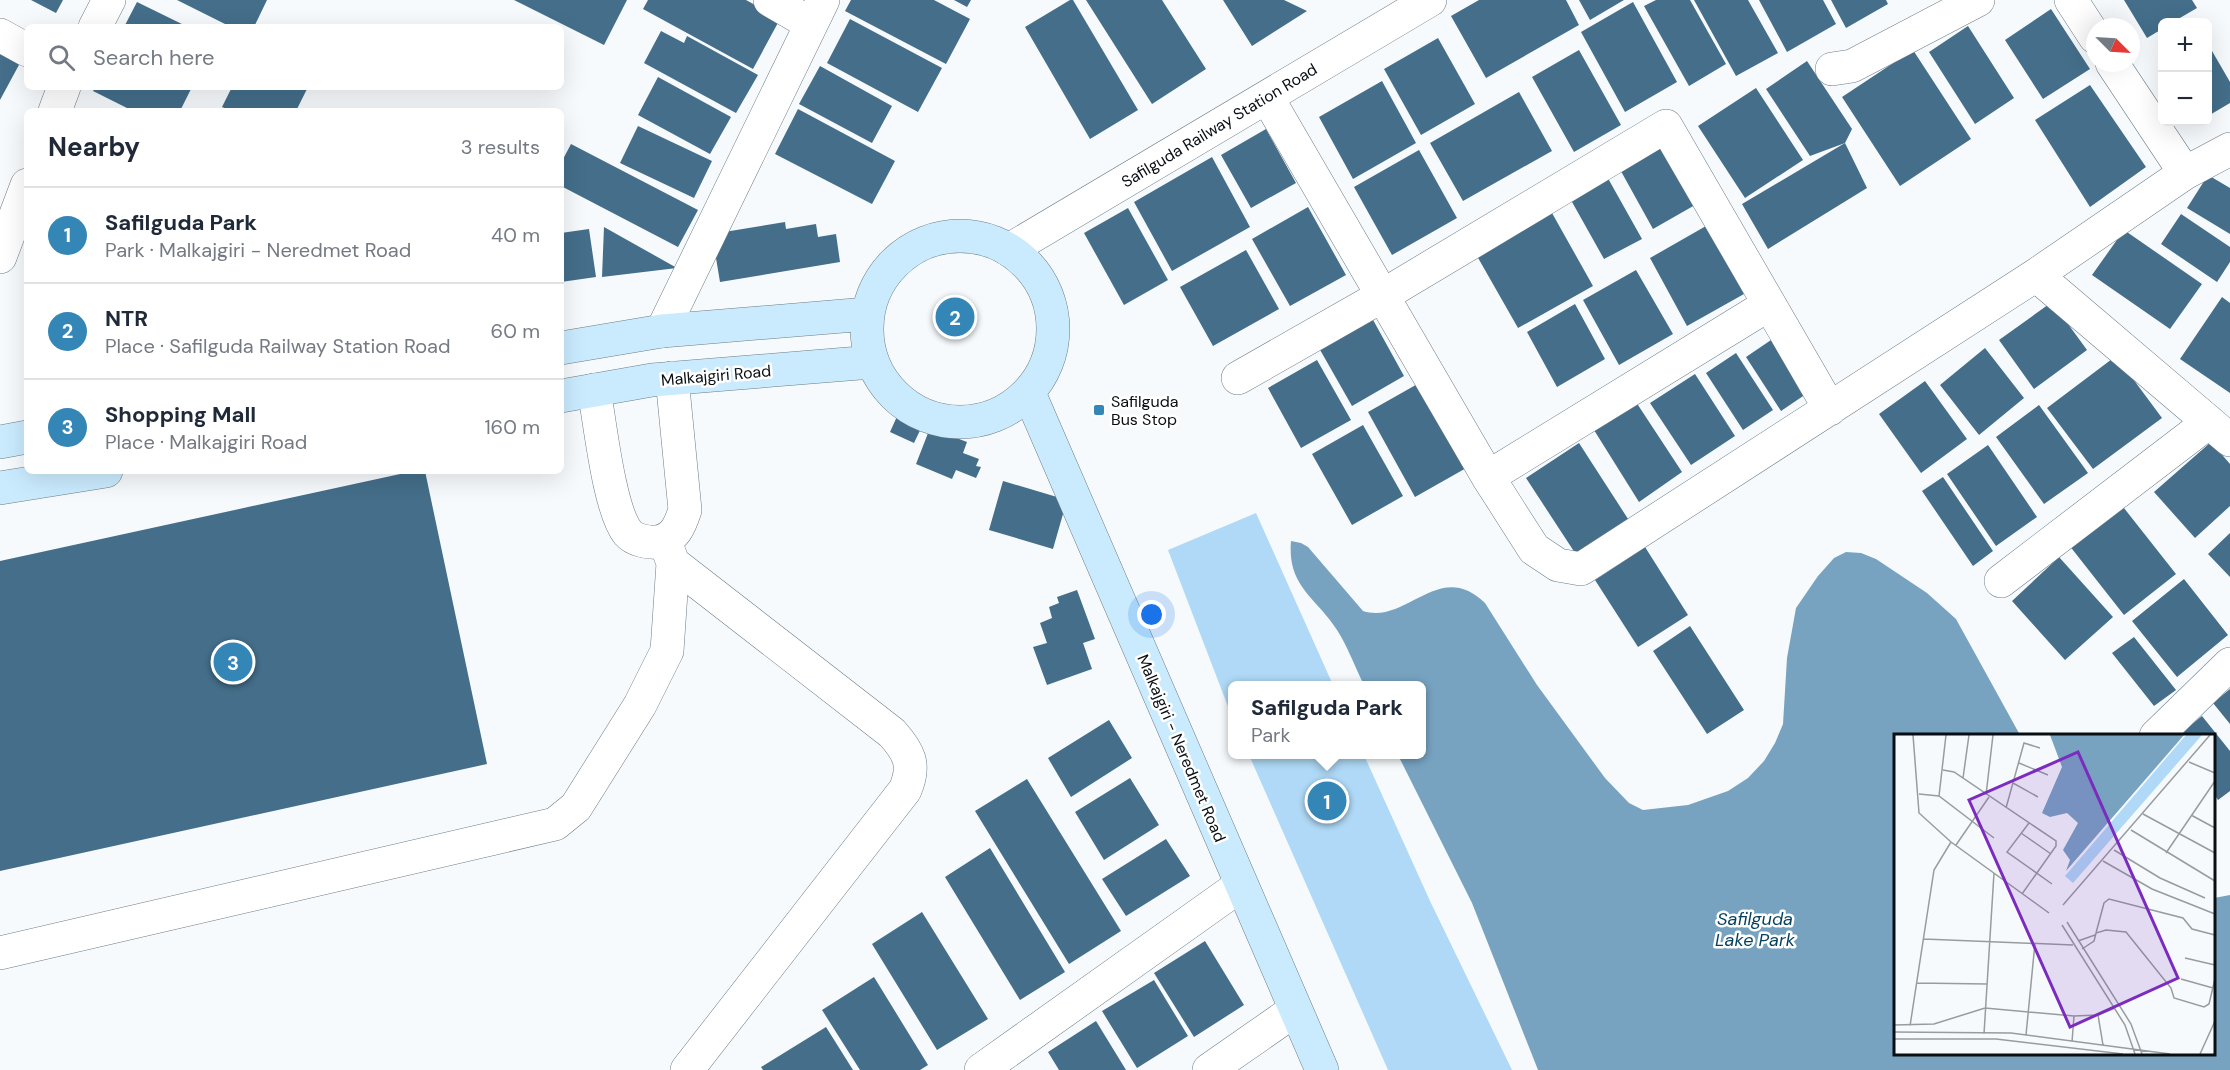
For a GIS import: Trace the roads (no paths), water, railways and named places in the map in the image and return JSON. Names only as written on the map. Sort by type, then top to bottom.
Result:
[{"type":"main road","points":[[966,236],[989,240],[1009,249],[1025,262],[1038,278],[1048,296],[1053,337],[1049,357],[1040,376],[1029,393],[1010,408],[988,418],[965,423],[942,421],[919,414],[899,401],[883,383],[872,362],[866,339],[867,314],[874,292],[885,272],[902,256],[921,244],[943,237],[966,236]]},
{"type":"main road","points":[[564,347],[662,331],[867,314]]},
{"type":"main road","name":"Malkajgiri Road","points":[[564,395],[672,378],[872,362]]},
{"type":"main road","name":"Malkajgiri - Neredmet Road","points":[[1029,393],[1322,1070]]},
{"type":"main road","points":[[0,442],[24,438]]},
{"type":"main road","points":[[0,489],[88,474]]},
{"type":"street","points":[[96,24],[110,0]]},
{"type":"street","points":[[662,331],[817,12],[770,0]]},
{"type":"street","name":"Safilguda Railway Station Road","points":[[1009,249],[1430,0]]},
{"type":"street","points":[[1832,69],[1852,66],[1978,0]]},
{"type":"street","points":[[2071,0],[2086,23]]},
{"type":"street","points":[[0,35],[24,48]]},
{"type":"street","points":[[1267,97],[1488,477],[1534,549],[1558,565],[1581,569],[2036,275],[2213,165],[2121,72]]},
{"type":"street","points":[[56,108],[63,90]]},
{"type":"street","points":[[1238,378],[1382,296],[1666,126],[1830,409]]},
{"type":"street","points":[[0,257],[24,193]]},
{"type":"street","points":[[2001,581],[2219,431],[2036,275]]},
{"type":"street","points":[[1488,477],[1768,305]]},
{"type":"street","points":[[0,952],[555,824],[576,807],[640,705],[667,651],[669,552],[685,510],[672,378]]},
{"type":"street","points":[[594,390],[618,514],[629,534],[669,552],[892,733],[905,748],[910,759],[911,777],[905,790],[687,1070]]},
{"type":"street","points":[[2157,734],[2230,664]]},
{"type":"street","points":[[981,1070],[1241,885]]},
{"type":"street","points":[[1209,1070],[1295,1010]]},
{"type":"water","name":"Safilguda Lake Park","points":[[1291,541],[1308,547],[1363,611],[1379,613],[1394,609],[1438,589],[1453,587],[1468,591],[1485,603],[1537,685],[1605,778],[1629,803],[1643,810],[1688,805],[1728,791],[1748,778],[1764,761],[1783,724],[1787,658],[1796,608],[1818,576],[1834,558],[1846,552],[1861,553],[1876,559],[1927,593],[1956,619],[2019,734],[1894,734],[1894,1055],[2215,1055],[2215,898],[2230,895],[2230,1070],[1538,1070],[1472,903],[1400,759],[1426,759],[1426,681],[1362,681],[1337,630],[1298,581],[1291,557]]},
{"type":"place","name":"NTR","points":[[955,317]]},
{"type":"place","name":"Safilguda Bus Stop","points":[[1099,410]]},
{"type":"place","name":"Shopping Mall","points":[[233,662]]},
{"type":"place","name":"Safilguda Park","points":[[1327,801]]}]
